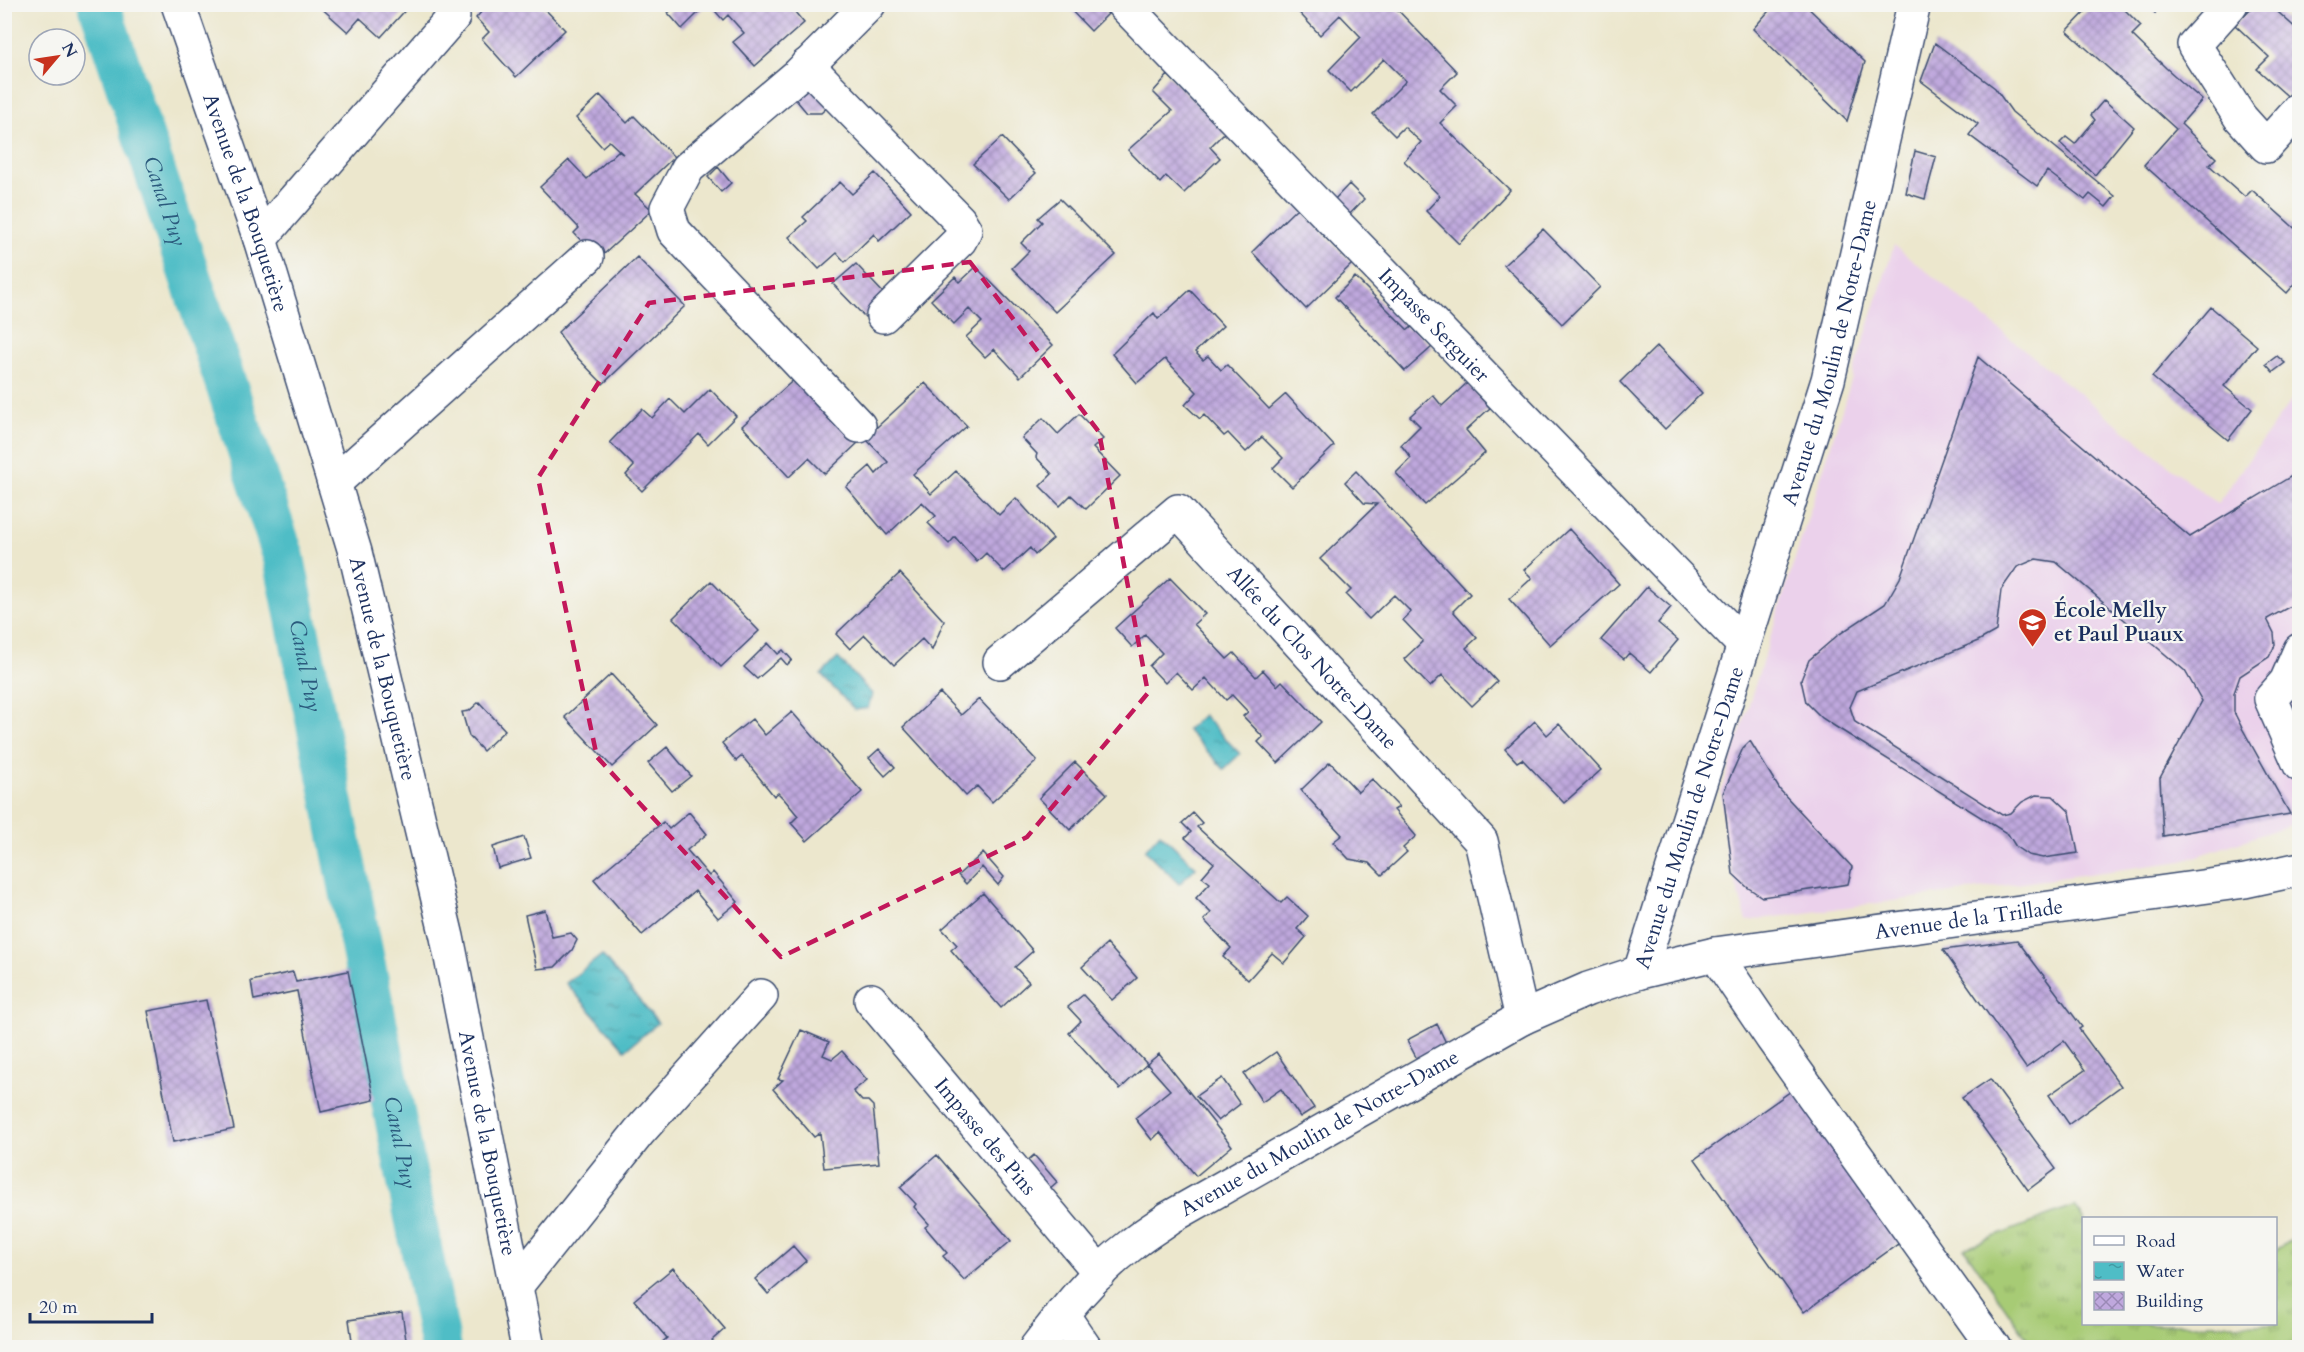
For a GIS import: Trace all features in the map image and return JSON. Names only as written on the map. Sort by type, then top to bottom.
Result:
[{"type":"street","name":"Avenue de la Bouquetière","points":[[178,4],[260,239],[355,552],[447,937],[528,1347]]},
{"type":"street","points":[[859,426],[674,231],[667,208],[688,168],[807,65],[869,4]]},
{"type":"street","name":"Impasse Serguier","points":[[1124,4],[1744,645]]},
{"type":"street","name":"Avenue du Moulin de Notre-Dame","points":[[1036,1347],[1062,1314],[1100,1273],[1130,1245],[1169,1218],[1522,1018],[1588,989],[1640,972],[1828,380],[1914,4]]},
{"type":"street","points":[[2230,4],[2194,45],[2240,117],[2266,146],[2300,108]]},
{"type":"street","points":[[260,239],[453,17]]},
{"type":"street","points":[[807,65],[958,220],[965,230],[960,240],[883,316]]},
{"type":"street","points":[[334,483],[587,256]]},
{"type":"street","name":"Allée du Clos Notre-Dame","points":[[1000,662],[1178,511],[1481,841],[1522,1018]]},
{"type":"street","points":[[2300,650],[2286,682],[2271,699],[2300,765]]},
{"type":"street","name":"Avenue de la Trillade","points":[[1640,972],[1715,954],[2245,881],[2300,869]]},
{"type":"street","points":[[1715,954],[1772,1038],[1994,1347]]},
{"type":"street","points":[[516,1286],[639,1132],[761,996]]},
{"type":"street","name":"Impasse des Pins","points":[[870,1000],[1100,1273]]},
{"type":"street","points":[[1062,1314],[1085,1347]]},
{"type":"highlighted area","points":[[970,262],[1099,432],[1148,693],[1027,837],[781,957],[597,757],[538,478],[649,303]]},
{"type":"shaded area","name":"École Melly et Paul Puaux","points":[[1894,245],[2217,504],[2299,389],[2299,822],[2183,861],[1747,921],[1726,852],[1721,793]]},
{"type":"green space","points":[[2075,1206],[2083,1217],[2082,1325],[2277,1325],[2277,1249],[2299,1234],[2299,1347],[2033,1347],[1964,1248]]},
{"type":"water","points":[[838,658],[872,694],[868,708],[855,710],[821,675]]},
{"type":"water","points":[[1203,715],[1240,754],[1224,769],[1187,730]]},
{"type":"water","points":[[1160,833],[1196,867],[1179,884],[1145,850]]},
{"type":"water","points":[[602,955],[658,1023],[625,1050],[566,983]]},
{"type":"building","points":[[317,4],[411,4],[381,37],[360,18],[348,32]]},
{"type":"building","points":[[488,4],[540,4],[565,30],[516,77],[482,39],[489,32],[476,18]]},
{"type":"building","points":[[678,4],[707,4],[682,29],[668,13]]},
{"type":"building","points":[[709,4],[792,4],[790,6],[804,23],[755,66],[733,42],[744,33],[728,15],[723,20]]},
{"type":"building","points":[[1065,4],[1099,4],[1108,14],[1091,31]]},
{"type":"building","points":[[1291,4],[1392,4],[1457,72],[1440,89],[1457,106],[1440,123],[1510,190],[1459,244],[1426,211],[1440,196],[1404,161],[1421,142],[1404,127],[1395,136],[1373,114],[1406,81],[1384,59],[1351,92],[1329,70],[1361,37],[1340,15],[1320,35]]},
{"type":"building","points":[[1775,4],[1804,4],[1865,62],[1847,121],[1753,29]]},
{"type":"building","points":[[2093,4],[2119,4],[2141,26],[2132,35],[2202,100],[2181,124],[2216,158],[2209,165],[2245,197],[2252,190],[2300,233],[2300,278],[2287,293],[2144,165],[2176,129],[2067,31]]},
{"type":"building","points":[[2146,4],[2162,4],[2155,13]]},
{"type":"building","points":[[2255,4],[2269,4],[2300,32],[2300,94],[2293,101],[2257,69],[2269,57],[2235,25]]},
{"type":"building","points":[[1935,43],[1995,88],[2012,112],[2115,196],[2106,207],[2090,194],[2085,200],[2047,171],[2037,186],[1969,135],[1978,124],[1921,81]]},
{"type":"building","points":[[1168,75],[1225,132],[1210,147],[1220,158],[1184,193],[1166,176],[1160,183],[1128,150],[1172,111],[1153,92]]},
{"type":"building","points":[[800,87],[825,88],[835,100],[821,113],[807,113],[792,95]]},
{"type":"building","points":[[600,95],[627,123],[634,116],[674,157],[635,194],[652,210],[603,255],[593,245],[589,249],[574,233],[579,228],[540,187],[569,160],[587,179],[618,151],[623,154],[609,141],[602,147],[576,118]]},
{"type":"building","points":[[2104,100],[2134,127],[2095,175],[2060,143],[2066,137],[2075,144],[2095,120],[2091,115]]},
{"type":"building","points":[[1002,137],[1036,173],[1009,199],[973,164]]},
{"type":"building","points":[[1915,151],[1936,157],[1925,199],[1906,193]]},
{"type":"building","points":[[718,167],[731,183],[721,192],[708,177]]},
{"type":"building","points":[[875,173],[911,211],[879,241],[874,234],[845,262],[837,253],[819,269],[789,237],[807,221],[803,217],[840,182],[852,194]]},
{"type":"building","points":[[1349,184],[1364,199],[1349,215],[1334,200]]},
{"type":"building","points":[[1060,199],[1116,255],[1055,312],[1012,268],[1029,251],[1021,243],[1042,222],[1038,218]]},
{"type":"building","points":[[1298,207],[1352,264],[1306,309],[1252,252]]},
{"type":"building","points":[[1543,229],[1600,287],[1562,324],[1504,265]]},
{"type":"building","points":[[637,257],[685,306],[603,384],[569,349],[558,332]]},
{"type":"building","points":[[856,264],[887,297],[865,317],[833,284]]},
{"type":"building","points":[[976,267],[1053,345],[1020,377],[994,349],[985,357],[966,337],[982,322],[969,309],[954,324],[931,300],[955,277],[960,282]]},
{"type":"building","points":[[1355,277],[1408,330],[1412,327],[1432,347],[1405,371],[1335,297]]},
{"type":"building","points":[[1190,290],[1223,326],[1195,352],[1203,360],[1208,356],[1221,370],[1227,365],[1269,409],[1286,394],[1334,446],[1292,487],[1273,468],[1283,458],[1262,437],[1246,452],[1228,433],[1224,436],[1204,415],[1200,419],[1185,405],[1197,392],[1165,359],[1137,383],[1112,354],[1154,313],[1158,319]]},
{"type":"building","points":[[2211,307],[2257,346],[2224,386],[2252,409],[2228,440],[2152,377]]},
{"type":"building","points":[[1657,346],[1702,393],[1665,429],[1620,382]]},
{"type":"building","points":[[2277,356],[2285,363],[2273,372],[2266,364]]},
{"type":"building","points":[[1978,357],[2190,537],[2300,471],[2300,601],[2267,619],[2274,633],[2275,645],[2269,657],[2240,676],[2234,693],[2234,712],[2290,814],[2163,836],[2160,778],[2202,701],[2185,671],[2056,562],[2036,559],[2017,567],[2001,590],[1996,631],[1978,641],[1857,691],[1850,707],[1855,722],[2002,815],[2011,813],[2022,802],[2036,795],[2053,796],[2070,812],[2078,853],[2043,858],[2028,855],[2016,847],[2008,834],[1822,718],[1806,702],[1801,680],[1809,660],[1838,635],[1885,604],[1900,578]]},
{"type":"building","points":[[798,376],[859,442],[825,474],[809,458],[789,477],[742,426]]},
{"type":"building","points":[[925,383],[967,426],[913,474],[931,494],[956,471],[999,515],[1016,498],[1053,539],[1035,555],[1030,548],[1004,572],[986,553],[977,562],[955,537],[949,544],[928,523],[936,516],[922,502],[887,535],[846,487],[870,466],[876,474],[888,462],[865,438]]},
{"type":"building","points":[[1467,383],[1490,408],[1466,430],[1485,453],[1425,505],[1396,473],[1411,458],[1401,445],[1420,426],[1410,416],[1433,395],[1442,406]]},
{"type":"building","points":[[710,389],[736,416],[708,444],[699,434],[642,491],[626,475],[634,466],[610,442],[642,409],[652,418],[670,399],[685,414]]},
{"type":"building","points":[[1079,414],[1103,439],[1093,448],[1120,476],[1086,509],[1071,495],[1060,506],[1040,486],[1052,474],[1022,438],[1043,418],[1058,434]]},
{"type":"building","points":[[1356,471],[1470,594],[1453,611],[1477,638],[1466,648],[1497,682],[1472,706],[1442,675],[1430,687],[1404,659],[1423,641],[1403,620],[1411,612],[1394,595],[1369,619],[1346,595],[1351,590],[1320,559],[1377,504],[1364,503],[1345,482]]},
{"type":"building","points":[[1569,529],[1619,584],[1550,645],[1509,599],[1532,578],[1524,570]]},
{"type":"building","points":[[900,573],[944,621],[932,650],[922,639],[894,665],[865,635],[850,649],[836,634]]},
{"type":"building","points":[[1170,578],[1205,614],[1194,624],[1227,659],[1234,653],[1256,677],[1263,670],[1277,686],[1282,681],[1321,722],[1278,763],[1258,742],[1263,737],[1243,716],[1248,712],[1232,695],[1226,700],[1206,678],[1193,690],[1176,672],[1165,683],[1149,666],[1162,653],[1145,635],[1132,647],[1115,628]]},
{"type":"building","points":[[711,581],[759,631],[721,667],[673,618]]},
{"type":"building","points":[[1647,587],[1671,607],[1658,623],[1678,640],[1651,672],[1629,653],[1624,659],[1601,640]]},
{"type":"building","points":[[768,643],[778,654],[783,650],[792,660],[787,665],[781,658],[757,679],[744,667]]},
{"type":"building","points":[[611,674],[657,725],[612,767],[565,717]]},
{"type":"building","points":[[940,693],[961,715],[979,699],[1037,761],[992,802],[977,786],[966,796],[903,727]]},
{"type":"building","points":[[479,702],[505,730],[483,751],[469,736],[462,712],[469,711]]},
{"type":"building","points":[[792,712],[862,792],[807,841],[791,823],[798,816],[784,799],[778,793],[774,796],[742,756],[736,761],[722,743],[752,719],[765,735]]},
{"type":"building","points":[[1535,721],[1547,735],[1559,724],[1601,770],[1564,803],[1522,759],[1517,762],[1505,749]]},
{"type":"building","points":[[1750,741],[1780,790],[1852,867],[1848,884],[1762,897],[1733,874],[1723,793],[1743,748]]},
{"type":"building","points":[[667,747],[691,776],[672,791],[648,763]]},
{"type":"building","points":[[879,749],[895,767],[885,776],[869,758]]},
{"type":"building","points":[[1075,762],[1107,794],[1070,830],[1039,798]]},
{"type":"building","points":[[1330,762],[1358,792],[1372,779],[1399,807],[1394,810],[1416,836],[1403,848],[1407,852],[1382,875],[1370,863],[1349,859],[1333,842],[1342,835],[1301,790]]},
{"type":"building","points":[[689,812],[707,834],[687,850],[709,876],[713,872],[738,902],[718,918],[695,891],[642,935],[594,879],[663,822],[669,829]]},
{"type":"building","points":[[1193,813],[1202,823],[1197,827],[1281,903],[1287,897],[1308,916],[1297,929],[1306,937],[1284,963],[1272,953],[1248,980],[1223,957],[1231,948],[1204,920],[1211,913],[1196,898],[1210,883],[1202,877],[1214,863],[1185,838],[1191,832],[1182,823]]},
{"type":"building","points":[[524,837],[531,858],[498,868],[493,847]]},
{"type":"building","points":[[983,853],[1004,877],[998,885],[982,867],[966,884],[958,875]]},
{"type":"building","points":[[983,893],[1033,951],[1015,967],[1029,982],[1001,1008],[951,950],[957,945],[942,929]]},
{"type":"building","points":[[545,910],[552,937],[571,933],[577,940],[572,950],[555,967],[537,969],[525,915]]},
{"type":"building","points":[[2017,940],[2082,1027],[2079,1029],[2121,1086],[2069,1124],[2049,1095],[2085,1070],[2064,1041],[2026,1068],[1943,950]]},
{"type":"building","points":[[1107,944],[1137,978],[1112,1000],[1082,967]]},
{"type":"building","points":[[348,971],[374,1100],[321,1112],[297,991],[254,1000],[251,981],[293,972],[296,982]]},
{"type":"building","points":[[1083,995],[1147,1064],[1120,1089],[1069,1033],[1081,1021],[1068,1007]]},
{"type":"building","points":[[206,1000],[234,1129],[173,1142],[148,1011]]},
{"type":"building","points":[[1437,1024],[1446,1043],[1417,1059],[1407,1040]]},
{"type":"building","points":[[801,1030],[829,1042],[823,1055],[832,1059],[842,1051],[867,1080],[853,1091],[862,1101],[868,1101],[873,1106],[879,1163],[824,1168],[820,1133],[814,1137],[773,1089],[783,1080],[778,1079]]},
{"type":"building","points":[[1276,1052],[1314,1108],[1300,1117],[1281,1089],[1262,1102],[1244,1074]]},
{"type":"building","points":[[1159,1054],[1232,1146],[1196,1176],[1160,1132],[1152,1140],[1135,1118],[1170,1090],[1147,1064]]},
{"type":"building","points":[[1222,1078],[1240,1104],[1218,1121],[1196,1096]]},
{"type":"building","points":[[1990,1079],[2056,1169],[2028,1190],[1962,1098]]},
{"type":"building","points":[[1794,1089],[1902,1241],[1804,1312],[1695,1159]]},
{"type":"building","points":[[937,1155],[1011,1241],[964,1280],[943,1256],[947,1253],[925,1227],[929,1224],[914,1207],[916,1204],[900,1187]]},
{"type":"building","points":[[1034,1155],[1057,1182],[1048,1190],[1026,1162]]},
{"type":"building","points":[[793,1246],[806,1261],[768,1294],[755,1279]]},
{"type":"building","points":[[673,1268],[725,1329],[712,1340],[718,1347],[658,1346],[667,1338],[634,1300]]},
{"type":"building","points":[[402,1312],[407,1347],[353,1347],[349,1320]]},
{"type":"waterway","name":"Canal Puy","points":[[99,4],[284,558],[441,1348]]},
{"type":"place","name":"École Melly et Paul Puaux","points":[[2033,648]]}]
